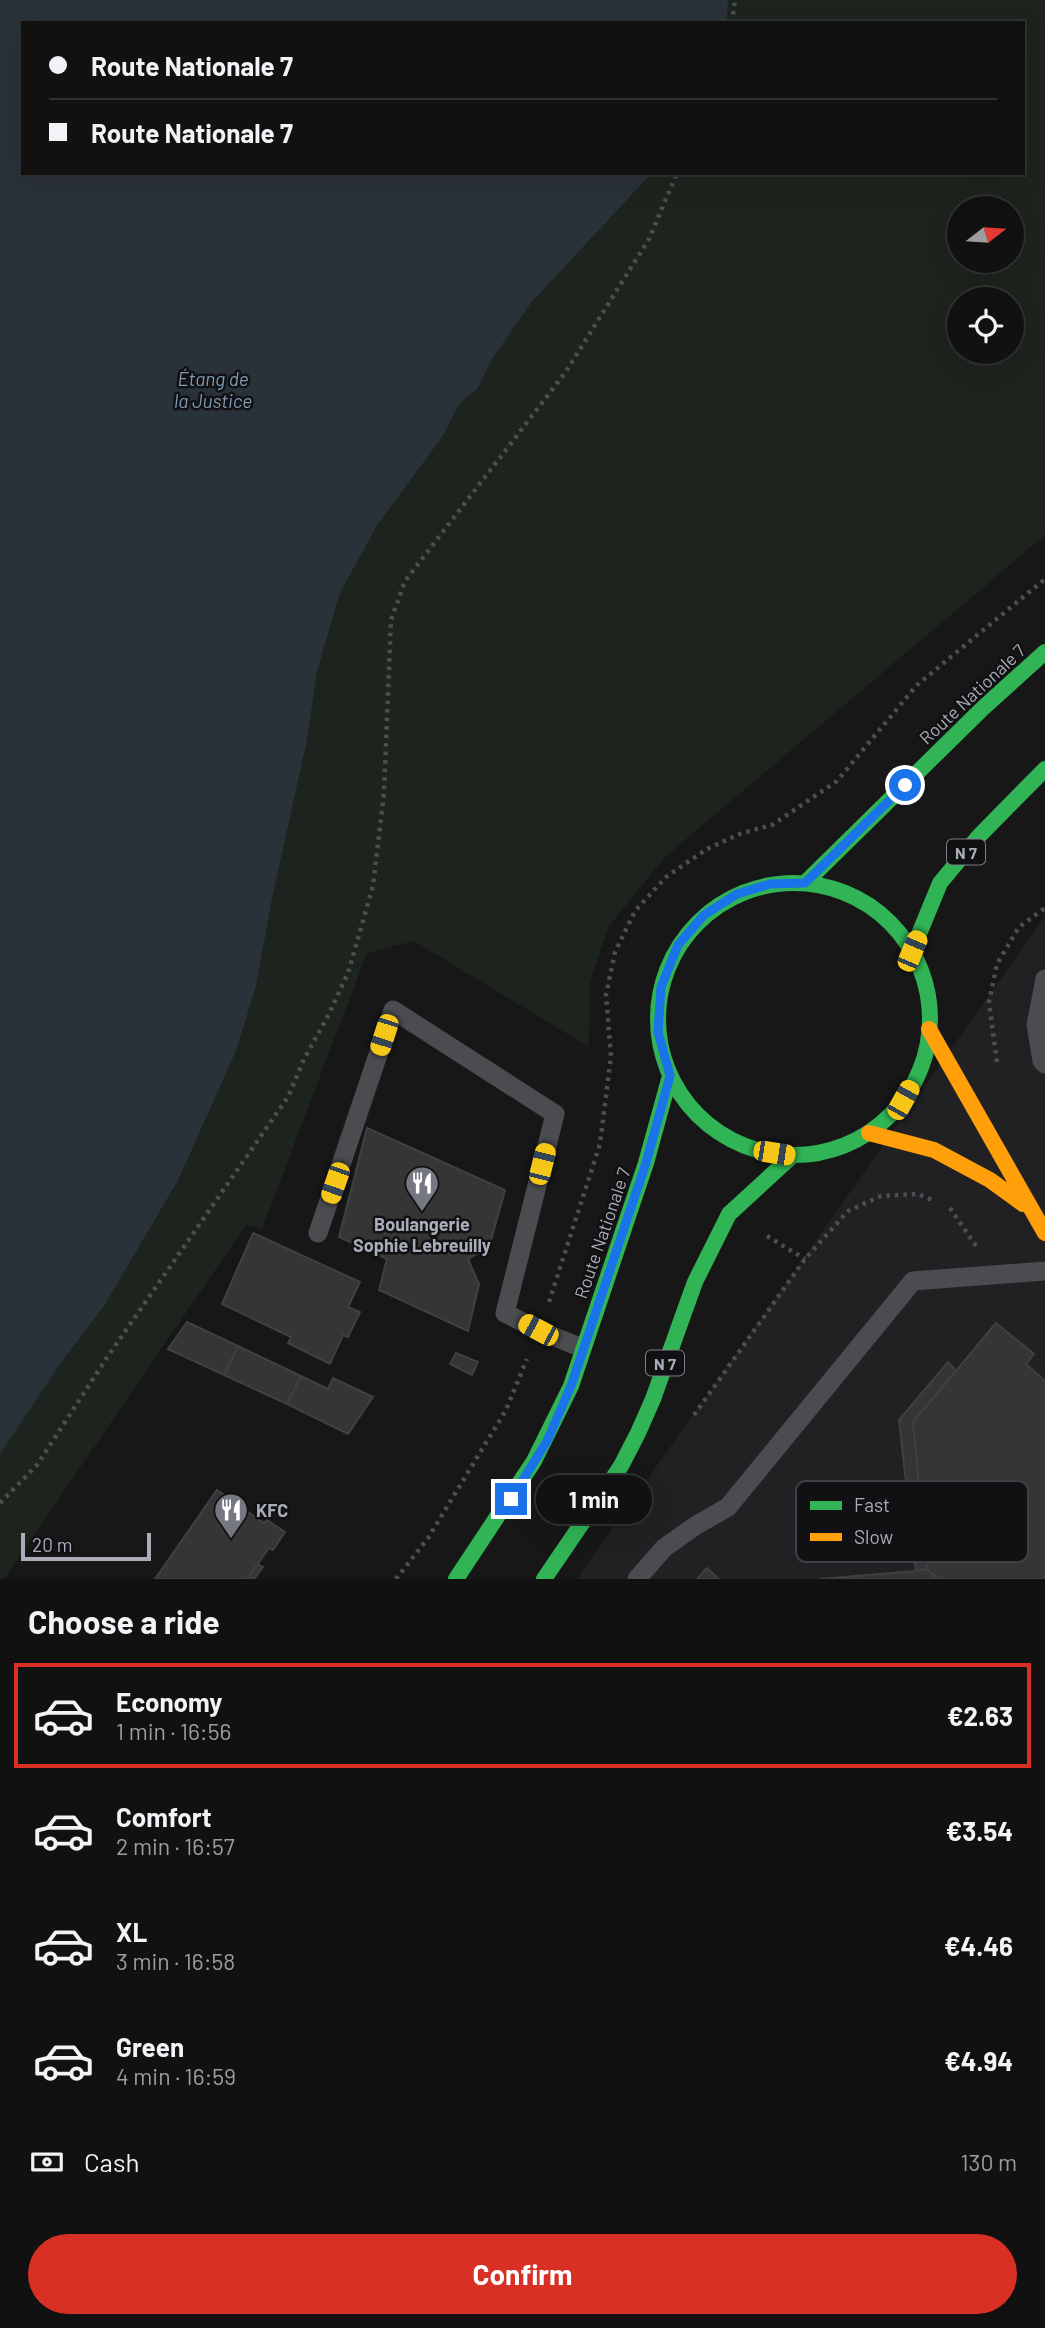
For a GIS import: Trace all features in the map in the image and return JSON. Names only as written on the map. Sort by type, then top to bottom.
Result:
[{"type":"main road","name":"Route Nationale 7","points":[[805,883],[983,706],[1045,652]]},
{"type":"main road","name":"N 7","points":[[912,951],[940,883],[979,836],[1045,769]]},
{"type":"main road","points":[[805,883],[847,893],[884,916],[912,951],[926,988],[929,1029],[920,1070],[903,1100],[869,1133],[829,1151],[792,1156],[755,1150],[720,1134],[691,1108],[670,1076],[658,1032],[661,987],[678,945],[704,915],[737,894],[770,884],[805,883]]},
{"type":"main road","points":[[929,1029],[1045,1233]]},
{"type":"main road","name":"Route Nationale 7","points":[[456,1579],[547,1441],[571,1386],[646,1163],[670,1076]]},
{"type":"main road","points":[[869,1133],[934,1150],[990,1180],[1030,1209]]},
{"type":"main road","name":"N 7","points":[[544,1579],[621,1466],[638,1433],[695,1282],[729,1214],[792,1156]]},
{"type":"lane","points":[[1045,979],[1036,1025],[1042,1061],[1045,1064]]},
{"type":"lane","points":[[318,1233],[393,1010],[555,1114],[505,1313],[582,1349]]},
{"type":"lane","points":[[637,1579],[664,1548],[728,1507],[913,1281],[1045,1271]]},
{"type":"path","points":[[732,21],[735,0]]},
{"type":"path","points":[[0,1503],[37,1465],[108,1356],[288,1097],[304,1059],[348,973],[373,886],[384,793],[391,620],[405,581],[565,373],[649,239],[676,175]]},
{"type":"path","points":[[396,1579],[428,1538],[506,1410],[557,1279],[600,1144],[611,1056],[606,995],[615,952],[635,911],[666,877],[707,849],[743,833],[772,825],[837,781],[917,685],[1045,579]]},
{"type":"path","points":[[997,1066],[989,1002],[997,964],[1019,927],[1045,908]]},
{"type":"path","points":[[687,1424],[805,1259],[848,1211],[881,1196],[918,1194],[938,1202]]},
{"type":"path","points":[[949,1206],[973,1240],[991,1275]]},
{"type":"path","points":[[760,1233],[805,1259]]},
{"type":"shaded area","points":[[728,0],[1045,0],[1045,535],[665,857],[609,926],[590,982],[589,1047],[414,941],[367,953],[262,1229],[246,1225],[4,1579],[0,1579],[0,1454],[66,1356],[104,1306],[178,1182],[236,1051],[256,986],[307,740],[317,672],[340,593],[378,524],[443,436],[460,403],[478,388],[492,359],[531,303],[650,175],[1025,175],[1025,21],[727,21]]},
{"type":"shaded area","points":[[1045,916],[1045,1579],[577,1579]]},
{"type":"water","name":"Étang de la Justice","points":[[0,0],[728,0],[727,21],[21,21],[21,175],[650,175],[531,303],[492,359],[478,388],[460,403],[443,436],[378,524],[340,593],[317,672],[307,740],[256,986],[236,1051],[178,1181],[104,1306],[66,1356],[0,1454]]},
{"type":"building","name":"Boulangerie Sophie Lebreuilly","points":[[367,1128],[505,1190],[489,1247],[468,1259],[479,1284],[468,1331],[379,1290],[387,1259],[339,1237]]},
{"type":"building","points":[[253,1233],[360,1282],[348,1307],[360,1312],[348,1337],[343,1335],[330,1364],[288,1343],[291,1337],[222,1304]]},
{"type":"building","points":[[187,1322],[238,1346],[224,1375],[168,1349]]},
{"type":"building","points":[[996,1323],[1034,1354],[1026,1364],[1045,1381],[1045,1579],[938,1579],[927,1569],[926,1562],[1028,1562],[1028,1481],[919,1481],[913,1422]]},
{"type":"building","points":[[238,1346],[301,1376],[287,1404],[224,1375]]},
{"type":"building","points":[[456,1353],[478,1362],[472,1375],[450,1364]]},
{"type":"building","points":[[948,1362],[956,1371],[913,1422],[919,1481],[906,1481],[899,1420]]},
{"type":"building","points":[[301,1376],[328,1389],[333,1378],[373,1397],[348,1434],[287,1404]]},
{"type":"building","name":"KFC","points":[[217,1490],[264,1523],[267,1520],[285,1532],[273,1550],[269,1548],[247,1579],[155,1579]]},
{"type":"building","points":[[915,1562],[926,1562],[927,1569],[916,1571]]},
{"type":"building","points":[[258,1564],[263,1567],[254,1579],[248,1578]]},
{"type":"building","points":[[707,1568],[719,1579],[697,1579]]},
{"type":"building","points":[[927,1569],[938,1579],[820,1579],[916,1571]]},
{"type":"traffic: fast","points":[[805,883],[983,708],[1045,652]]},
{"type":"traffic: fast","points":[[912,951],[940,883],[979,836],[1045,769]]},
{"type":"traffic: fast","points":[[794,883],[833,889],[858,899],[890,923],[907,944],[919,967],[927,993],[930,1019],[924,1058],[914,1083],[890,1115],[869,1132],[846,1144],[820,1152],[794,1155],[755,1149],[730,1139],[698,1115],[681,1094],[669,1071],[661,1045],[658,1019],[664,980],[674,955],[698,923],[719,906],[742,894],[768,886],[794,883]]},
{"type":"traffic: fast","points":[[456,1579],[534,1461],[571,1386],[646,1163],[670,1076]]},
{"type":"traffic: fast","points":[[544,1579],[621,1466],[638,1433],[695,1282],[729,1214],[792,1156]]},
{"type":"traffic: slow","points":[[929,1029],[1045,1233]]},
{"type":"traffic: slow","points":[[869,1133],[934,1150],[990,1180],[1023,1204]]},
{"type":"place","name":"Boulangerie Sophie Lebreuilly","points":[[422,1213]]},
{"type":"place","name":"KFC","points":[[231,1540]]},
{"type":"route","points":[[511,1499],[547,1441],[560,1414],[646,1163],[670,1076],[658,1032],[661,987],[678,945],[704,915],[737,894],[770,884],[805,883],[905,785]]}]
